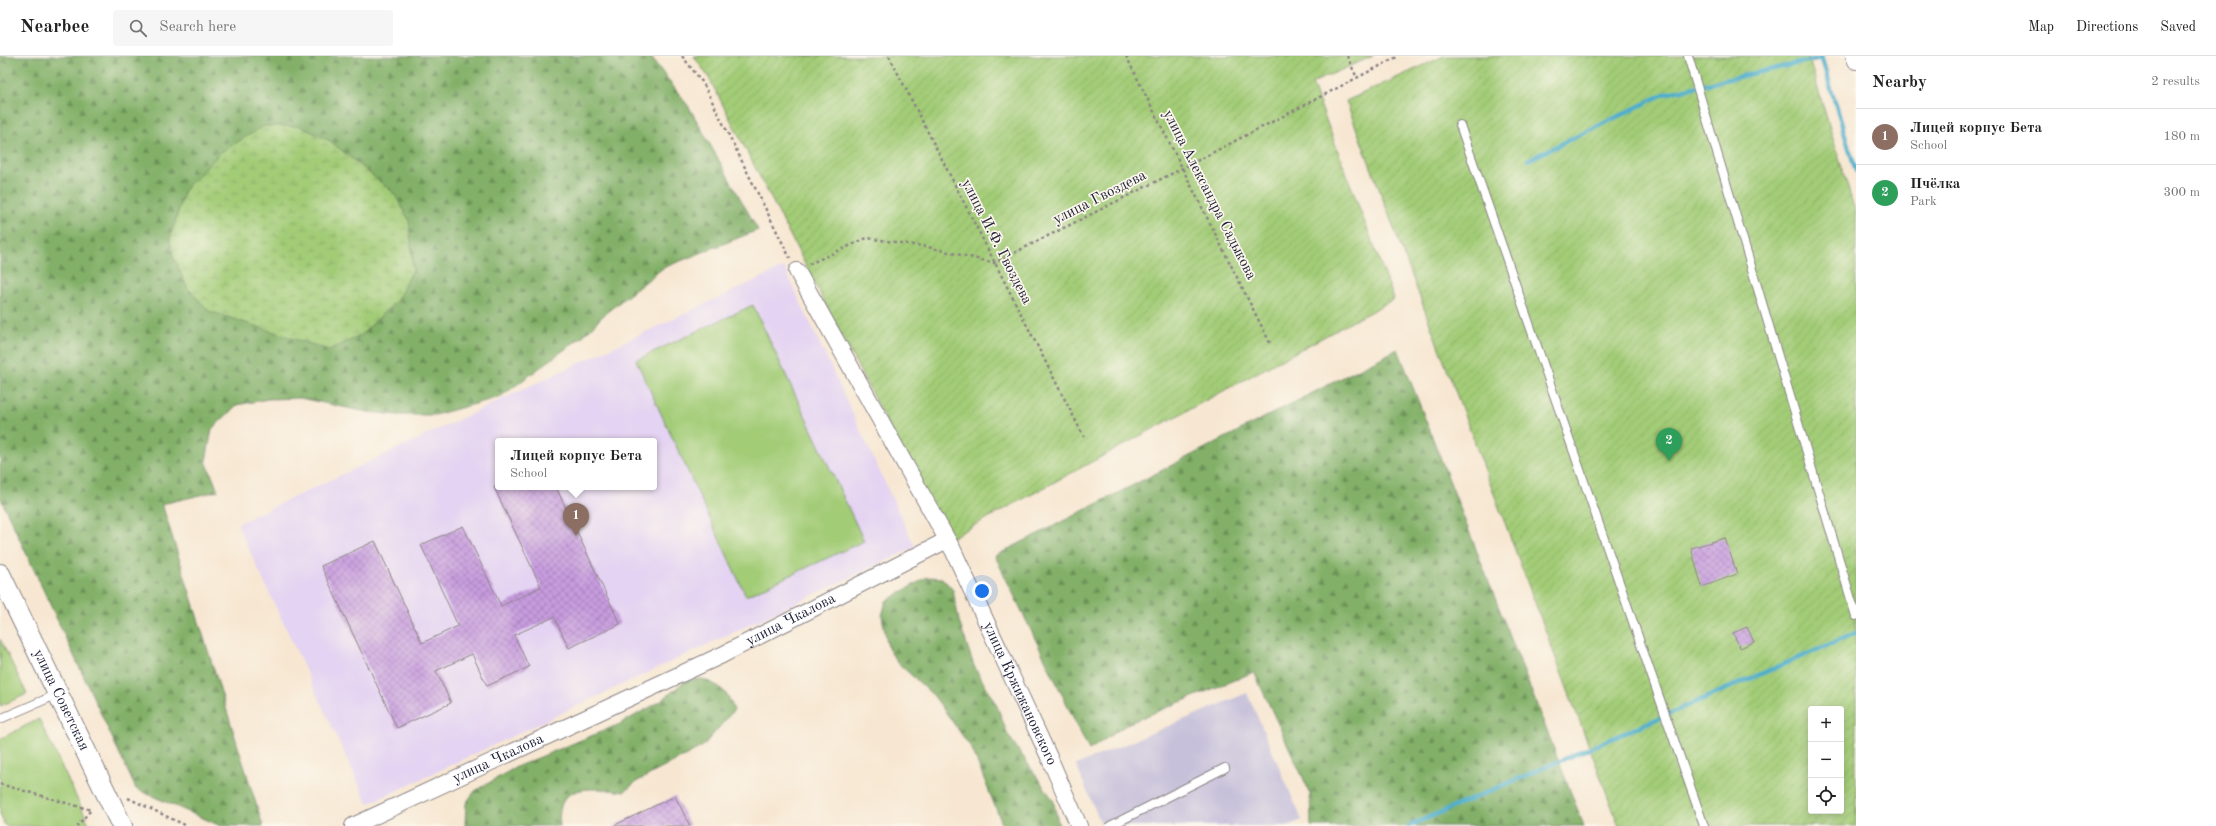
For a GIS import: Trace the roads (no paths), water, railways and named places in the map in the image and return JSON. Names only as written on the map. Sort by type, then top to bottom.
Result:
[{"type":"street","points":[[1854,56],[1856,61]]},
{"type":"street","points":[[797,271],[947,540]]},
{"type":"street","name":"улица Чкалова","points":[[354,826],[722,655],[947,540]]},
{"type":"street","name":"улица Кржижановского","points":[[947,540],[1049,756],[1079,826]]},
{"type":"street","name":"улица Советская","points":[[0,574],[122,826]]},
{"type":"lane","points":[[1688,56],[1856,616]]},
{"type":"lane","points":[[1460,125],[1704,826]]},
{"type":"lane","points":[[0,719],[58,694]]},
{"type":"lane","points":[[1110,826],[1225,768]]},
{"type":"waterway","points":[[1821,56],[1856,171]]},
{"type":"waterway","points":[[1528,160],[1664,94],[1821,58]]},
{"type":"waterway","points":[[1409,826],[1856,633]]},
{"type":"place","name":"Пчёлка","points":[[1669,461]]},
{"type":"place","name":"Лицей корпус Бета","points":[[576,536]]}]
